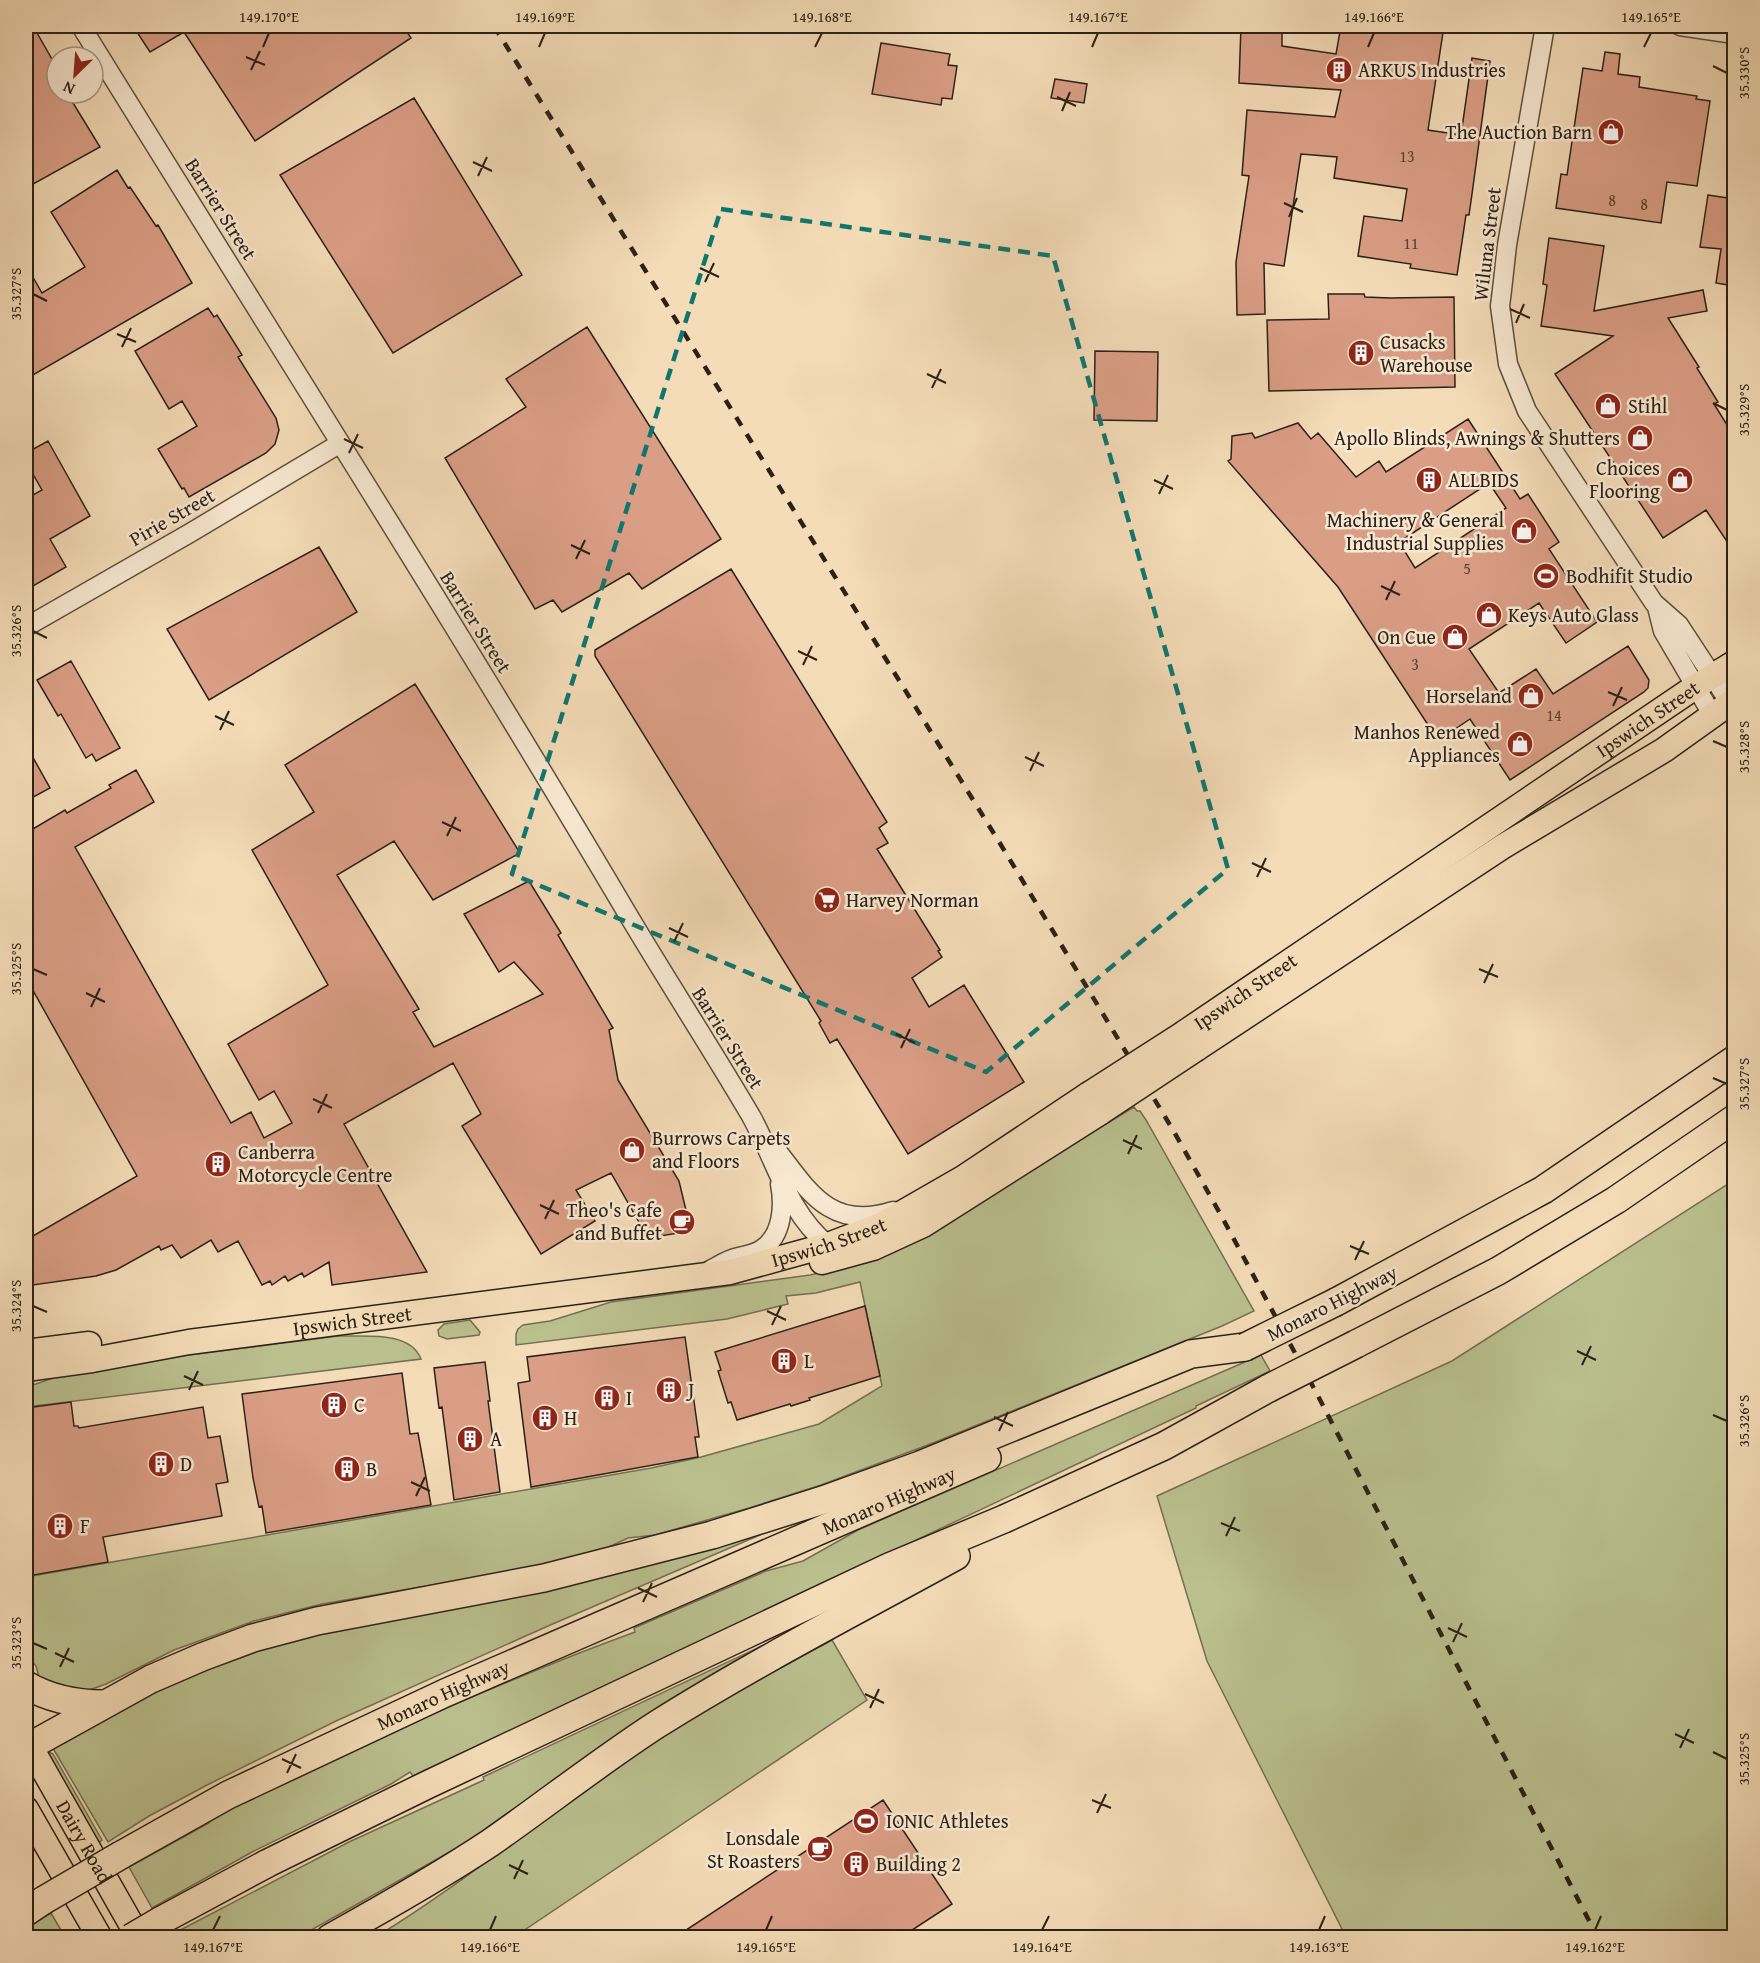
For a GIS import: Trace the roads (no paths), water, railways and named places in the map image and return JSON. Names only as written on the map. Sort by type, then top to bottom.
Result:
[{"type":"highway","name":"Monaro Highway","points":[[35,1906],[121,1855],[239,1790],[445,1693],[1245,1347],[1336,1302],[1543,1190],[1734,1060]]},
{"type":"highway","points":[[131,1938],[159,1920],[268,1863],[429,1784],[889,1567],[1004,1519],[1164,1446],[1269,1388],[1498,1271],[1616,1200],[1734,1119]]},
{"type":"highway","points":[[27,1745],[184,1664],[264,1635],[326,1620],[574,1571],[766,1519],[937,1458],[1191,1354],[1245,1347]]},
{"type":"highway","points":[[330,1938],[347,1931],[488,1844],[656,1725],[738,1676],[989,1537],[1004,1519]]},
{"type":"highway","points":[[26,1685],[45,1695],[66,1701],[103,1704]]},
{"type":"main road","name":"Ipswich Street","points":[[1190,1041],[1472,838],[1734,663]]},
{"type":"main road","name":"Ipswich Street","points":[[730,1272],[800,1267],[873,1248],[905,1234],[946,1211],[1095,1103],[1190,1041],[1664,750],[1726,706]]},
{"type":"main road","points":[[1472,838],[1485,859]]},
{"type":"main road","name":"Ipswich Street","points":[[26,1369],[92,1360],[189,1342],[730,1272],[828,1245],[883,1224],[1095,1103]]},
{"type":"main road","points":[[828,1245],[842,1250],[873,1248]]},
{"type":"main road","name":"Ipswich Street","points":[[26,1352],[90,1344],[189,1342]]},
{"type":"main road","name":"Dairy Road","points":[[27,1745],[139,1938]]},
{"type":"main road","name":"Dairy Road","points":[[26,1809],[100,1938]]},
{"type":"street","name":"Barrier Street","points":[[81,26],[569,815],[683,1008],[752,1119],[778,1173],[805,1221],[828,1245]]},
{"type":"street","name":"Wiluna Street","points":[[1545,26],[1507,245],[1500,306],[1508,364],[1527,411],[1657,607],[1663,631],[1726,706]]},
{"type":"street","points":[[1680,26],[1734,34]]},
{"type":"street","name":"Pirie Street","points":[[26,627],[339,444]]},
{"type":"street","points":[[752,1119],[817,1200],[836,1212],[860,1217],[882,1214],[936,1194]]},
{"type":"street","points":[[692,1278],[733,1258],[753,1254],[768,1244],[776,1231],[781,1214],[782,1196],[778,1173]]},
{"type":"railway","points":[[494,26],[1001,845],[1173,1130],[1317,1394],[1598,1938]]},
{"type":"place","name":"ARKUS Industries","points":[[1339,70]]},
{"type":"place","name":"The Auction Barn","points":[[1611,132]]},
{"type":"place","name":"Cusacks Warehouse","points":[[1361,353]]},
{"type":"place","name":"Stihl","points":[[1608,406]]},
{"type":"place","name":"Apollo Blinds, Awnings & Shutters","points":[[1640,438]]},
{"type":"place","name":"ALLBIDS","points":[[1429,480]]},
{"type":"place","name":"Choices Flooring","points":[[1680,480]]},
{"type":"place","name":"Machinery & General Industrial Supplies","points":[[1524,531]]},
{"type":"place","name":"Bodhifit Studio","points":[[1546,576]]},
{"type":"place","name":"Keys Auto Glass","points":[[1489,615]]},
{"type":"place","name":"On Cue","points":[[1455,637]]},
{"type":"place","name":"Horseland","points":[[1531,696]]},
{"type":"place","name":"Manhos Renewed Appliances","points":[[1520,744]]},
{"type":"place","name":"Harvey Norman","points":[[827,900]]},
{"type":"place","name":"Burrows Carpets and Floors","points":[[632,1150]]},
{"type":"place","name":"Canberra Motorcycle Centre","points":[[218,1164]]},
{"type":"place","name":"Theo's Cafe and Buffet","points":[[682,1222]]},
{"type":"place","name":"L","points":[[784,1361]]},
{"type":"place","name":"J","points":[[669,1390]]},
{"type":"place","name":"I","points":[[607,1398]]},
{"type":"place","name":"C","points":[[334,1405]]},
{"type":"place","name":"H","points":[[545,1418]]},
{"type":"place","name":"A","points":[[470,1439]]},
{"type":"place","name":"D","points":[[161,1464]]},
{"type":"place","name":"B","points":[[347,1469]]},
{"type":"place","name":"F","points":[[60,1526]]},
{"type":"place","name":"IONIC Athletes","points":[[866,1821]]},
{"type":"place","name":"Lonsdale St Roasters","points":[[820,1849]]},
{"type":"place","name":"Building 2","points":[[856,1864]]}]
